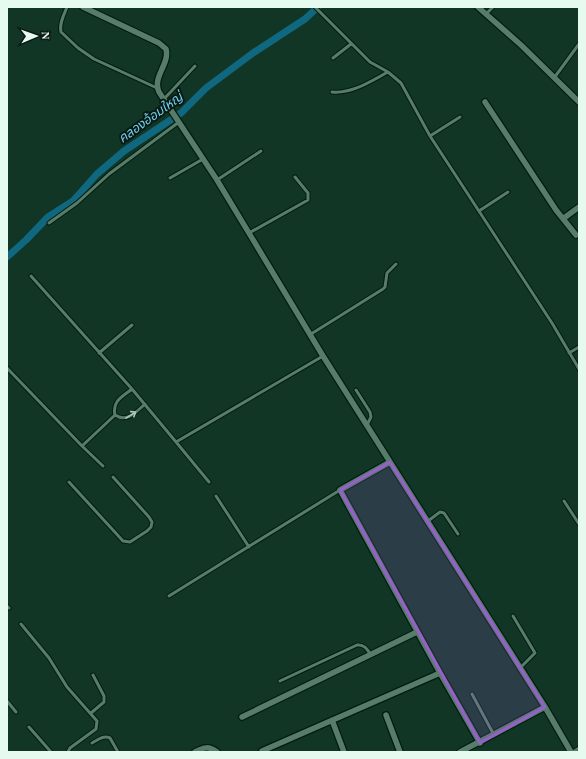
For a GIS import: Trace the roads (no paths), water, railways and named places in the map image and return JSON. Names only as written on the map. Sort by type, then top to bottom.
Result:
[{"type":"street","points":[[83,7],[164,46],[167,53],[166,60],[157,83],[157,88],[173,111],[311,334],[323,356],[572,752]]},
{"type":"street","points":[[478,7],[521,45],[579,102]]},
{"type":"street","points":[[485,102],[556,210],[564,218],[576,235]]},
{"type":"street","points":[[564,218],[579,207]]},
{"type":"street","points":[[390,462],[340,490],[417,632],[480,743]]},
{"type":"street","points":[[242,718],[417,632]]},
{"type":"street","points":[[262,751],[440,673]]},
{"type":"street","points":[[460,752],[480,743],[545,707]]},
{"type":"street","points":[[386,715],[400,752]]},
{"type":"street","points":[[332,720],[344,752]]},
{"type":"street","points":[[195,752],[208,747],[217,752]]},
{"type":"lane","points":[[67,7],[60,28],[61,32],[78,48],[103,64],[157,88]]},
{"type":"lane","points":[[315,7],[375,66],[388,72],[401,83],[430,136],[552,324],[579,369]]},
{"type":"lane","points":[[486,14],[493,7]]},
{"type":"lane","points":[[333,58],[351,44]]},
{"type":"lane","points":[[554,78],[579,44]]},
{"type":"lane","points":[[164,99],[195,66]]},
{"type":"lane","points":[[332,92],[340,93],[352,90],[388,72]]},
{"type":"lane","points":[[430,136],[460,117]]},
{"type":"lane","points":[[49,223],[77,203],[109,174],[179,121]]},
{"type":"lane","points":[[216,180],[261,151]]},
{"type":"lane","points":[[170,178],[203,159]]},
{"type":"lane","points":[[249,233],[308,200],[308,193],[295,177]]},
{"type":"lane","points":[[479,211],[508,192]]},
{"type":"lane","points":[[311,334],[383,289],[385,287],[387,273],[396,264]]},
{"type":"lane","points":[[30,276],[132,389],[209,482]]},
{"type":"lane","points":[[99,353],[132,325]]},
{"type":"lane","points":[[569,352],[579,347]]},
{"type":"lane","points":[[176,442],[323,356]]},
{"type":"lane","points":[[7,368],[103,466]]},
{"type":"lane","points":[[115,415],[114,405],[132,389]]},
{"type":"lane","points":[[356,390],[370,412],[371,417],[367,425]]},
{"type":"lane","points":[[115,415],[120,418],[130,417],[145,404]]},
{"type":"lane","points":[[82,446],[115,415]]},
{"type":"lane","points":[[69,482],[123,541],[130,542],[148,531],[152,522],[113,477]]},
{"type":"lane","points":[[169,596],[340,490]]},
{"type":"lane","points":[[216,496],[249,547]]},
{"type":"lane","points":[[564,501],[579,523]]},
{"type":"lane","points":[[428,521],[440,512],[444,513],[458,534]]},
{"type":"lane","points":[[513,616],[535,653],[520,668]]},
{"type":"lane","points":[[21,624],[49,658],[67,687],[97,721],[96,729],[70,748],[68,752]]},
{"type":"lane","points":[[280,681],[357,645],[361,644],[365,646],[371,654]]},
{"type":"lane","points":[[91,713],[104,702],[104,696],[93,675]]},
{"type":"lane","points":[[472,694],[494,735]]},
{"type":"lane","points":[[7,701],[16,712]]},
{"type":"lane","points":[[29,727],[50,752]]},
{"type":"lane","points":[[92,743],[104,736],[108,737],[118,752]]},
{"type":"lane","points":[[572,752],[579,748]]},
{"type":"waterway","name":"คลองอ้อมใหญ่","points":[[7,257],[48,217],[73,201],[97,174],[124,151],[181,113],[206,88],[253,53],[305,19],[318,7]]}]
